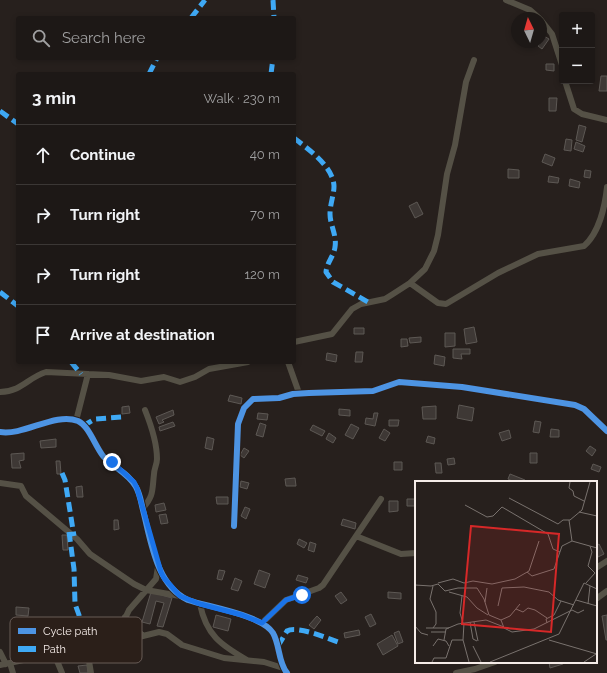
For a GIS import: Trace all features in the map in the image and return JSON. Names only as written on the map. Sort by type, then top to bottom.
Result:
[{"type":"street","points":[[506,0],[532,12]]},
{"type":"street","points":[[547,28],[552,34],[559,56]]},
{"type":"street","points":[[296,342],[332,334],[352,308],[361,304],[385,298],[410,283],[425,269],[434,250],[441,218],[447,174],[455,145],[466,82],[474,60]]},
{"type":"street","points":[[565,84],[574,109],[582,114],[607,120]]},
{"type":"street","points":[[410,283],[438,303],[446,304],[498,273],[538,254],[584,246],[594,234],[606,197],[607,187]]},
{"type":"street","points":[[0,392],[17,390],[37,376],[46,372],[109,375],[141,381],[164,377],[180,382],[195,377],[209,369],[237,364]]},
{"type":"street","points":[[289,364],[299,393]]},
{"type":"street","points":[[76,421],[88,374]]},
{"type":"street","points":[[234,526],[237,434],[242,412],[248,402],[253,399],[279,398],[299,393],[374,391],[399,382],[462,387],[575,405],[584,409],[607,431]]},
{"type":"street","points":[[143,508],[150,500],[154,490],[154,470],[157,457],[154,437],[145,410]]},
{"type":"street","points":[[0,432],[15,431],[68,419],[76,421],[83,426],[106,459],[134,482],[140,497],[158,563],[164,578],[180,596]]},
{"type":"street","points":[[0,483],[21,486],[26,496],[77,538],[90,554],[146,590],[180,596],[200,604],[242,615],[270,628],[274,634],[285,671]]},
{"type":"street","points":[[262,623],[286,600],[323,586],[381,499]]},
{"type":"street","points":[[356,536],[402,554],[415,552]]},
{"type":"street","points":[[597,567],[607,561]]},
{"type":"street","points":[[126,617],[134,603],[156,579],[158,563]]},
{"type":"street","points":[[597,598],[607,591]]},
{"type":"street","points":[[200,604],[202,613],[216,640],[250,662]]},
{"type":"street","points":[[142,635],[159,632],[167,634],[185,646],[224,658],[271,664],[285,671]]},
{"type":"street","points":[[0,652],[5,664],[13,673]]},
{"type":"street","points":[[58,663],[62,673]]},
{"type":"street","points":[[89,663],[91,673]]},
{"type":"street","points":[[456,673],[475,670],[492,663]]},
{"type":"building","points":[[546,64],[554,64],[554,71],[546,70]]},
{"type":"building","points":[[601,76],[607,76],[607,91],[599,91]]},
{"type":"building","points":[[549,98],[557,98],[556,111],[549,111]]},
{"type":"building","points":[[579,125],[586,127],[582,142],[576,140]]},
{"type":"building","points":[[566,139],[572,140],[571,151],[564,150]]},
{"type":"building","points":[[576,142],[585,146],[583,152],[574,149]]},
{"type":"building","points":[[545,154],[555,158],[552,166],[542,162]]},
{"type":"building","points":[[508,169],[519,170],[519,178],[508,178]]},
{"type":"building","points":[[585,170],[591,171],[590,178],[584,177]]},
{"type":"building","points":[[549,176],[559,178],[558,183],[548,182]]},
{"type":"building","points":[[570,179],[580,182],[579,188],[569,186]]},
{"type":"building","points":[[417,202],[423,214],[415,218],[409,206]]},
{"type":"building","points":[[474,327],[477,342],[466,344],[464,329]]},
{"type":"building","points":[[354,328],[364,328],[364,334],[354,334]]},
{"type":"building","points":[[445,333],[455,333],[455,346],[445,347]]},
{"type":"building","points":[[421,337],[421,342],[410,343],[409,338]]},
{"type":"building","points":[[401,339],[407,339],[408,346],[401,347]]},
{"type":"building","points":[[453,349],[470,349],[470,354],[461,354],[462,359],[453,358]]},
{"type":"building","points":[[356,352],[363,352],[362,362],[355,362]]},
{"type":"building","points":[[327,353],[337,355],[336,362],[326,360]]},
{"type":"building","points":[[435,355],[445,357],[444,366],[434,364]]},
{"type":"building","points":[[230,395],[242,398],[241,404],[228,401]]},
{"type":"building","points":[[459,405],[474,408],[472,421],[457,418]]},
{"type":"building","points":[[129,406],[130,413],[122,414],[122,407]]},
{"type":"building","points":[[436,406],[436,419],[423,419],[422,407]]},
{"type":"building","points":[[339,409],[350,410],[350,416],[339,415]]},
{"type":"building","points":[[173,410],[174,415],[162,420],[164,422],[159,424],[156,417]]},
{"type":"building","points":[[258,413],[268,414],[267,420],[257,419]]},
{"type":"building","points":[[374,413],[378,413],[375,426],[365,424],[366,418],[373,419]]},
{"type":"building","points":[[389,420],[399,420],[398,426],[389,426]]},
{"type":"building","points":[[535,421],[541,422],[539,433],[533,432]]},
{"type":"building","points":[[173,422],[175,426],[160,431],[159,427]]},
{"type":"building","points":[[260,423],[266,425],[263,437],[256,435]]},
{"type":"building","points":[[351,424],[359,428],[353,439],[345,435]]},
{"type":"building","points":[[313,425],[325,431],[322,436],[310,430]]},
{"type":"building","points":[[384,429],[390,433],[385,441],[379,438]]},
{"type":"building","points":[[551,429],[559,430],[559,437],[550,437]]},
{"type":"building","points":[[509,430],[511,438],[502,441],[499,433]]},
{"type":"building","points":[[329,433],[336,438],[333,443],[326,439]]},
{"type":"building","points":[[428,436],[435,438],[434,444],[426,442]]},
{"type":"building","points":[[207,437],[214,439],[212,450],[205,448]]},
{"type":"building","points":[[56,439],[56,447],[41,448],[40,441]]},
{"type":"building","points":[[590,446],[596,450],[592,456],[586,451]]},
{"type":"building","points":[[244,448],[249,451],[244,458],[240,455]]},
{"type":"building","points":[[24,453],[24,460],[19,461],[21,468],[12,468],[11,454]]},
{"type":"building","points":[[530,453],[537,453],[537,463],[530,463]]},
{"type":"building","points":[[454,458],[455,464],[448,465],[447,459]]},
{"type":"building","points":[[56,461],[60,461],[61,474],[57,474]]},
{"type":"building","points":[[394,462],[402,462],[402,470],[394,470]]},
{"type":"building","points":[[435,463],[441,463],[442,473],[436,473]]},
{"type":"building","points":[[593,464],[601,467],[599,472],[591,469]]},
{"type":"building","points":[[510,474],[525,480],[512,481],[508,479]]},
{"type":"building","points":[[295,478],[296,486],[286,486],[285,479]]},
{"type":"building","points":[[241,481],[249,483],[247,489],[240,487]]},
{"type":"building","points":[[82,486],[83,497],[77,497],[76,487]]},
{"type":"building","points":[[216,497],[228,497],[228,504],[217,504]]},
{"type":"building","points":[[407,499],[415,499],[415,506],[407,506]]},
{"type":"building","points":[[389,501],[398,501],[398,511],[389,512]]},
{"type":"building","points":[[164,503],[166,510],[156,512],[155,505]]},
{"type":"building","points":[[245,507],[250,509],[246,519],[241,516]]},
{"type":"building","points":[[166,514],[168,523],[161,524],[159,515]]},
{"type":"building","points":[[343,519],[356,523],[355,529],[341,525]]},
{"type":"building","points":[[114,520],[118,520],[119,529],[114,530]]},
{"type":"building","points":[[62,535],[67,535],[68,550],[63,550]]},
{"type":"building","points":[[299,539],[307,543],[304,548],[297,544]]},
{"type":"building","points":[[310,542],[316,544],[314,552],[308,550]]},
{"type":"building","points":[[599,544],[604,554],[598,557],[597,552],[597,545]]},
{"type":"building","points":[[219,570],[225,571],[222,580],[217,579]]},
{"type":"building","points":[[259,570],[270,574],[265,588],[254,584]]},
{"type":"building","points":[[298,575],[308,578],[306,583],[296,580]]},
{"type":"building","points":[[235,578],[242,581],[238,591],[231,589]]},
{"type":"building","points":[[151,592],[172,598],[163,627],[157,626],[164,603],[156,601],[150,624],[142,622]]},
{"type":"building","points":[[341,592],[347,600],[341,604],[335,596]]},
{"type":"building","points":[[388,592],[401,593],[401,599],[388,598]]},
{"type":"building","points":[[16,607],[29,608],[28,616],[16,615]]},
{"type":"building","points":[[371,614],[376,624],[370,627],[365,617]]},
{"type":"building","points":[[216,615],[231,619],[228,631],[213,627]]},
{"type":"building","points":[[607,615],[607,640],[606,640],[602,616]]},
{"type":"building","points":[[317,616],[321,620],[314,629],[309,625]]},
{"type":"building","points":[[359,630],[360,635],[345,638],[344,633]]},
{"type":"building","points":[[399,631],[403,642],[398,644],[394,633]]},
{"type":"building","points":[[392,635],[398,646],[383,655],[377,644]]},
{"type":"building","points":[[549,663],[563,663],[563,664],[550,668]]},
{"type":"building","points":[[87,665],[88,673],[80,673],[78,666]]},
{"type":"marked path","points":[[193,16],[205,0]]},
{"type":"marked path","points":[[273,0],[274,16]]},
{"type":"marked path","points":[[150,72],[156,60]]},
{"type":"marked path","points":[[271,72],[273,60]]},
{"type":"marked path","points":[[0,111],[16,123]]},
{"type":"marked path","points":[[296,140],[325,165],[333,179],[334,189],[330,214],[335,243],[326,272],[333,282],[368,302]]},
{"type":"marked path","points":[[0,292],[16,304]]},
{"type":"marked path","points":[[73,364],[81,374]]},
{"type":"marked path","points":[[83,426],[95,419],[122,417]]},
{"type":"marked path","points":[[62,473],[65,480],[74,536]]},
{"type":"marked path","points":[[69,532],[74,569],[75,604],[79,617]]},
{"type":"marked path","points":[[278,646],[287,631],[292,630],[313,633],[341,643]]},
{"type":"cycle path","points":[[234,526],[238,424],[244,408],[253,399],[279,398],[293,394],[373,391],[399,382],[462,387],[575,405],[584,409],[607,431]]},
{"type":"cycle path","points":[[0,432],[19,431],[59,419],[69,419],[78,421],[82,424],[89,432],[103,456],[125,474],[136,487],[156,561],[169,584],[177,593],[188,600],[247,616],[267,627],[273,633],[282,664],[287,673]]},
{"type":"route","points":[[112,462],[134,482],[140,497],[161,572],[171,587],[180,596],[200,604],[242,615],[262,623],[276,612],[286,600],[302,595]]}]
